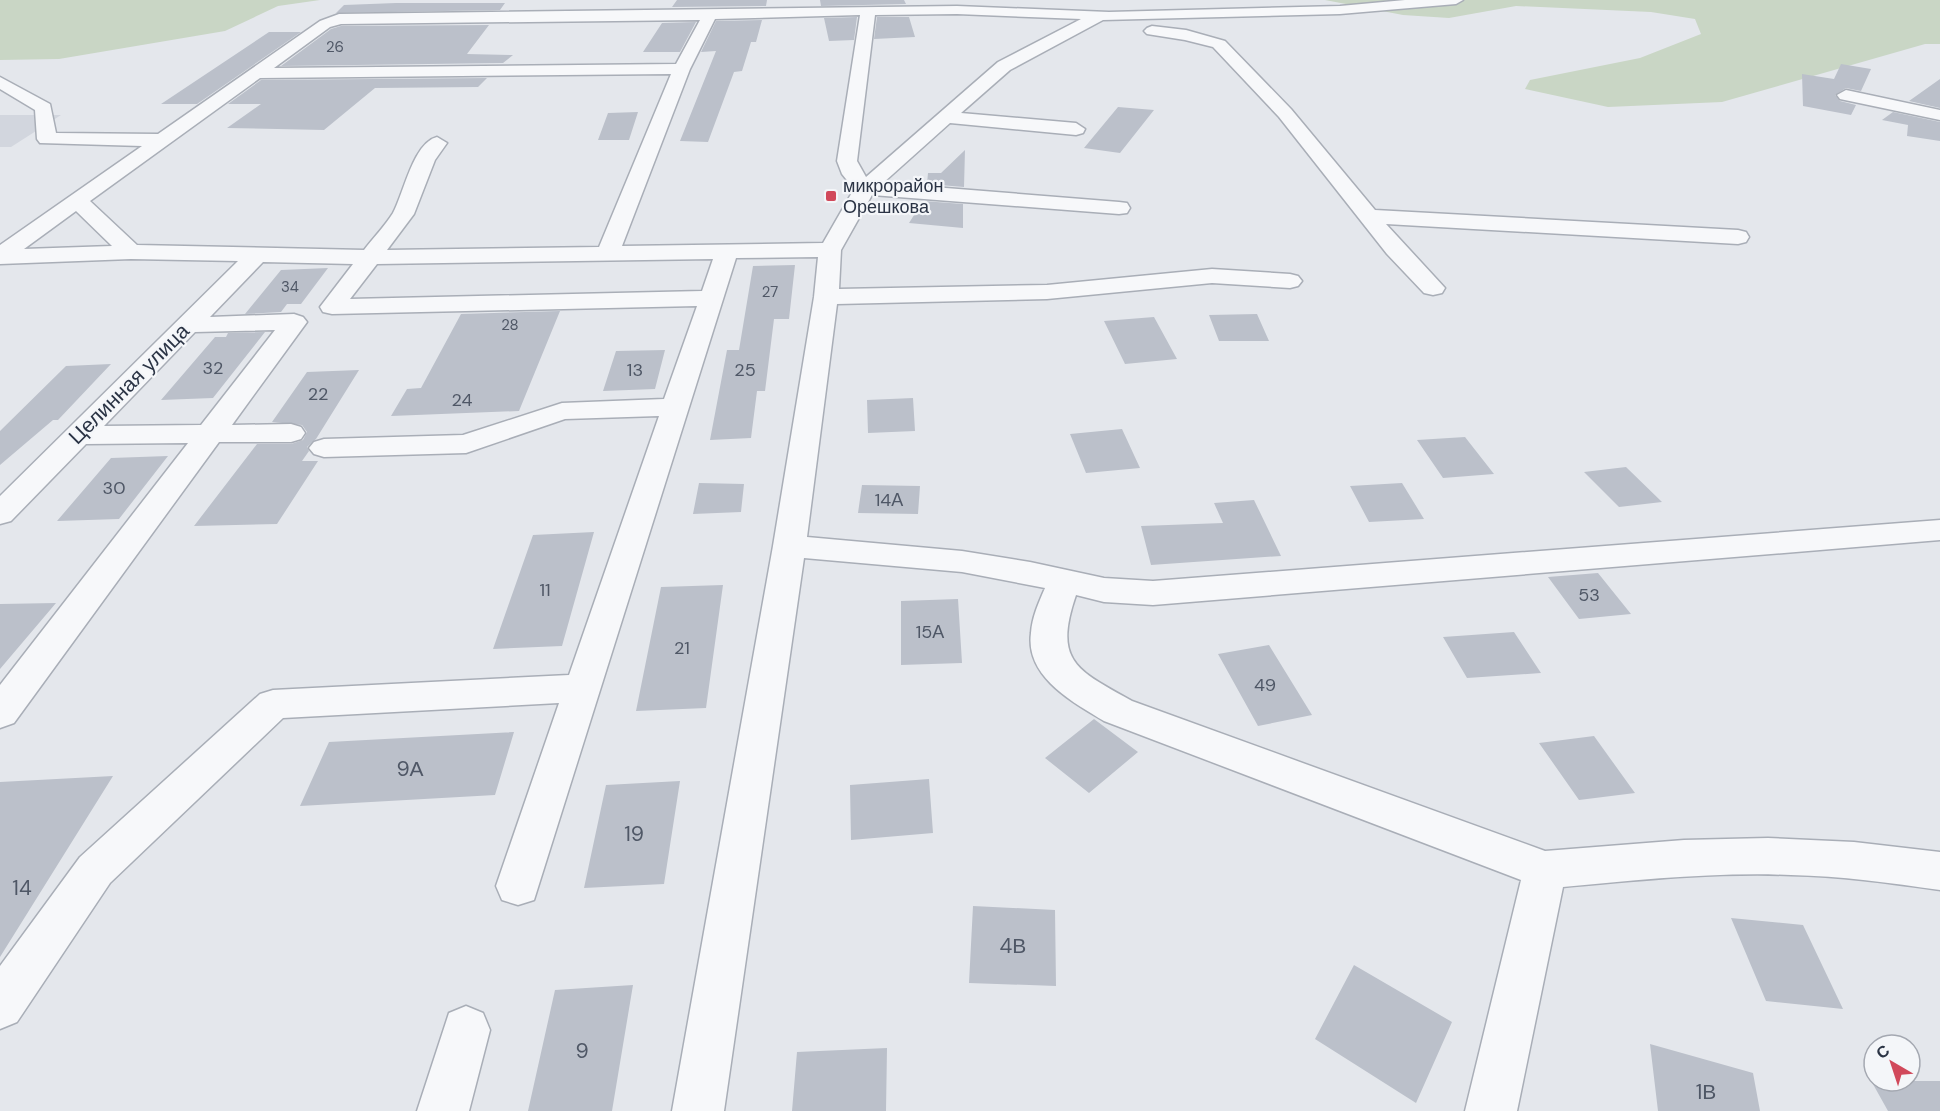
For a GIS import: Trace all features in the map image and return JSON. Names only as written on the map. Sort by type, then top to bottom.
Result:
[{"type":"street","points":[[698,1111],[789,546],[826,297],[830,250],[865,188],[1004,66],[1082,24],[1153,0]]},
{"type":"street","points":[[0,257],[325,24],[339,19],[957,10],[1109,16],[1340,10],[1456,0]]},
{"type":"street","points":[[868,12],[847,161],[852,174],[865,188],[1119,208]]},
{"type":"street","points":[[608,252],[682,69],[710,15]]},
{"type":"street","points":[[1082,24],[1186,35],[1218,44],[1285,113],[1368,216],[1433,288]]},
{"type":"street","points":[[258,73],[682,69]]},
{"type":"street","points":[[0,82],[44,108],[47,140],[165,140]]},
{"type":"street","points":[[1846,95],[1940,115]]},
{"type":"street","points":[[948,117],[1076,129]]},
{"type":"street","points":[[436,143],[425,159],[403,214],[332,307],[712,298]]},
{"type":"street","points":[[79,202],[131,252]]},
{"type":"street","points":[[1368,216],[1738,237]]},
{"type":"street","points":[[0,257],[131,252],[370,257],[830,250]]},
{"type":"street","points":[[518,886],[727,251]]},
{"type":"street","name":"Целинная улица","points":[[0,514],[258,254]]},
{"type":"street","points":[[826,297],[1047,292],[1212,276],[1290,281]]},
{"type":"street","points":[[0,713],[294,322],[187,325]]},
{"type":"street","points":[[324,448],[466,444],[562,411],[676,406]]},
{"type":"street","points":[[78,435],[291,433]]},
{"type":"street","points":[[789,546],[979,562],[1017,568],[1104,590],[1153,593],[1940,530]]},
{"type":"street","points":[[1064,581],[1048,636],[1052,655],[1054,664],[1088,693],[1118,711],[1545,870],[1674,858],[1769,856],[1857,860],[1940,871]]},
{"type":"street","points":[[0,1006],[95,870],[273,704],[583,688]]},
{"type":"street","points":[[1491,1111],[1545,870]]},
{"type":"street","points":[[443,1111],[466,1030]]},
{"type":"shaded area","points":[[0,115],[61,115],[11,147],[0,147]]},
{"type":"green space","points":[[0,0],[320,0],[278,6],[225,31],[59,59],[0,60]]},
{"type":"green space","points":[[1325,0],[1940,0],[1940,44],[1925,44],[1722,102],[1608,107],[1525,89],[1530,80],[1640,58],[1701,34],[1695,19],[1651,12],[1516,6],[1449,18],[1403,15]]},
{"type":"building","points":[[677,0],[767,0],[766,6],[672,7]]},
{"type":"building","points":[[820,0],[904,0],[906,4],[821,6]]},
{"type":"building","points":[[505,3],[500,10],[336,13],[344,5]]},
{"type":"building","points":[[857,17],[854,40],[829,41],[824,18]]},
{"type":"building","points":[[877,17],[909,17],[915,37],[874,39]]},
{"type":"building","points":[[762,20],[756,42],[751,42],[742,71],[734,72],[708,142],[680,141],[716,51],[701,52],[716,21]]},
{"type":"building","points":[[696,22],[680,52],[643,52],[662,23]]},
{"type":"building","points":[[489,25],[467,54],[513,55],[503,63],[281,66],[331,29],[341,26]]},
{"type":"building","points":[[269,32],[301,32],[197,104],[161,104]]},
{"type":"building","points":[[1841,64],[1871,69],[1861,91],[1846,88],[1835,95],[1840,101],[1856,105],[1851,115],[1803,106],[1802,74],[1834,79]]},
{"type":"building","points":[[487,78],[478,87],[375,88],[324,130],[227,128],[261,104],[228,104],[261,80]]},
{"type":"building","points":[[1940,79],[1940,108],[1909,101]]},
{"type":"building","points":[[1118,107],[1154,110],[1120,153],[1084,148]]},
{"type":"building","points":[[638,112],[629,140],[598,140],[608,113]]},
{"type":"building","points":[[1893,112],[1940,122],[1940,141],[1907,136],[1908,125],[1882,120]]},
{"type":"building","points":[[965,150],[964,187],[927,184],[928,173],[941,173]]},
{"type":"building","points":[[923,201],[963,204],[963,228],[909,223]]},
{"type":"building","points":[[795,265],[789,319],[774,319],[765,391],[757,391],[751,438],[710,440],[727,350],[739,350],[753,266]]},
{"type":"building","points":[[328,268],[301,304],[287,304],[281,312],[245,314],[281,270]]},
{"type":"building","points":[[560,311],[519,411],[391,416],[407,389],[421,388],[461,314]]},
{"type":"building","points":[[1257,314],[1269,341],[1219,341],[1209,315]]},
{"type":"building","points":[[1154,317],[1177,359],[1125,364],[1104,321]]},
{"type":"building","points":[[265,332],[213,398],[161,400],[215,337],[226,337],[228,333]]},
{"type":"building","points":[[665,350],[655,389],[603,391],[616,351]]},
{"type":"building","points":[[111,364],[58,420],[53,420],[0,465],[0,431],[66,366]]},
{"type":"building","points":[[359,370],[316,439],[307,447],[309,451],[302,461],[318,461],[277,524],[194,526],[257,444],[291,444],[303,440],[307,432],[302,425],[272,422],[307,372]]},
{"type":"building","points":[[913,398],[915,431],[868,433],[867,400]]},
{"type":"building","points":[[1122,429],[1140,468],[1086,473],[1070,434]]},
{"type":"building","points":[[1465,437],[1494,474],[1443,478],[1417,440]]},
{"type":"building","points":[[168,456],[119,519],[57,521],[111,458]]},
{"type":"building","points":[[1626,467],[1662,502],[1619,507],[1584,472]]},
{"type":"building","points":[[699,483],[744,484],[741,512],[693,514]]},
{"type":"building","points":[[1402,483],[1424,519],[1369,522],[1350,486]]},
{"type":"building","points":[[862,485],[920,486],[918,514],[858,513]]},
{"type":"building","points":[[1254,500],[1281,556],[1151,565],[1141,526],[1223,523],[1214,503]]},
{"type":"building","points":[[594,532],[562,646],[493,649],[533,535]]},
{"type":"building","points":[[1598,573],[1631,614],[1579,619],[1548,577]]},
{"type":"building","points":[[723,585],[706,708],[636,711],[661,587]]},
{"type":"building","points":[[958,599],[962,663],[901,665],[901,601]]},
{"type":"building","points":[[56,603],[0,669],[0,604]]},
{"type":"building","points":[[1514,632],[1541,673],[1467,678],[1443,637]]},
{"type":"building","points":[[1269,645],[1312,715],[1258,726],[1218,654]]},
{"type":"building","points":[[1094,719],[1138,752],[1089,793],[1045,758]]},
{"type":"building","points":[[514,732],[495,795],[300,806],[329,742]]},
{"type":"building","points":[[1594,736],[1635,793],[1579,800],[1539,743]]},
{"type":"building","points":[[113,776],[0,957],[0,782]]},
{"type":"building","points":[[929,779],[933,833],[851,840],[850,785]]},
{"type":"building","points":[[680,781],[664,884],[584,888],[606,785]]},
{"type":"building","points":[[973,906],[1055,910],[1056,986],[969,983]]},
{"type":"building","points":[[1731,918],[1803,925],[1843,1009],[1766,1001]]},
{"type":"building","points":[[1354,965],[1452,1022],[1416,1103],[1315,1039]]},
{"type":"building","points":[[633,985],[612,1111],[528,1111],[555,990]]},
{"type":"building","points":[[1650,1044],[1753,1073],[1760,1111],[1658,1111]]},
{"type":"building","points":[[887,1048],[886,1111],[792,1111],[797,1052]]},
{"type":"building","points":[[1922,1081],[1940,1081],[1940,1111],[1888,1111],[1878,1093],[1922,1093]]},
{"type":"place","name":"микрорайон Орешкова","points":[[831,196]]}]
